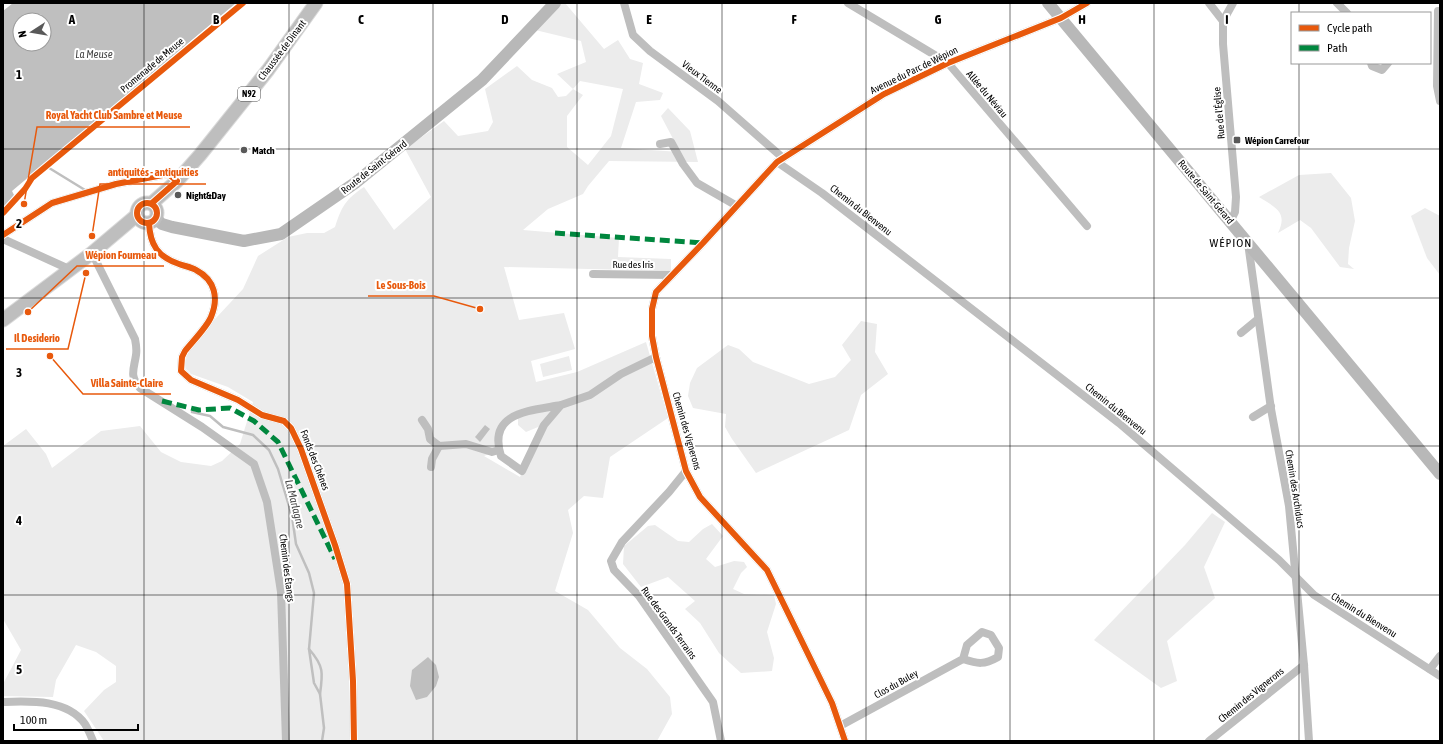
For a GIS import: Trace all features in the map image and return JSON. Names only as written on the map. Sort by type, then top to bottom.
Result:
[{"type":"main road","name":"Chaussée de Dinant","points":[[152,203],[177,181],[200,155],[268,70],[316,3]]},
{"type":"main road","name":"Route de Saint-Gérard","points":[[152,221],[172,227],[244,241],[281,234],[355,183],[482,80],[555,3]]},
{"type":"main road","name":"Route de Saint-Gérard","points":[[1048,3],[1440,474]]},
{"type":"main road","name":"N92","points":[[3,320],[92,253],[137,215],[137,210],[140,205],[146,202],[152,203]]},
{"type":"main road","points":[[137,215],[139,220],[143,223],[152,221],[158,213],[156,207],[152,203]]},
{"type":"street","name":"Vieux Tienne","points":[[624,3],[633,35],[650,51],[718,102],[780,160]]},
{"type":"street","name":"Allée du Néviau","points":[[848,3],[917,46],[948,63],[1087,226]]},
{"type":"street","name":"Avenue du Parc de Wépion","points":[[780,160],[884,94],[948,63],[1061,18],[1087,3]]},
{"type":"street","points":[[1209,3],[1223,21]]},
{"type":"street","name":"Rue de l'Église","points":[[1230,222],[1235,212],[1236,197],[1223,44],[1223,21],[1233,3]]},
{"type":"street","points":[[1336,3],[1346,12]]},
{"type":"street","points":[[1440,10],[1438,11],[1437,86],[1440,102]]},
{"type":"street","points":[[1371,64],[1372,66],[1382,70],[1387,64]]},
{"type":"street","points":[[660,144],[671,142],[683,164],[697,183],[737,206]]},
{"type":"street","name":"Chemin des Vignerons","points":[[780,160],[656,292],[652,309],[652,336],[656,357],[686,471],[700,497],[767,570],[832,703],[845,741]]},
{"type":"street","name":"Chemin du Bienvenu","points":[[780,160],[1119,423],[1279,560],[1314,595],[1440,676]]},
{"type":"street","points":[[3,235],[52,203],[116,184],[168,174],[177,181]]},
{"type":"street","name":"Fonds des Chênes","points":[[152,221],[149,235],[153,245],[165,258],[178,264],[196,269],[212,284],[215,292],[215,305],[211,318],[182,357],[181,371],[191,380],[238,400],[262,415],[284,421],[291,428],[301,449],[335,545],[347,584],[354,741]]},
{"type":"street","points":[[3,239],[69,269]]},
{"type":"street","name":"Chemin des Archiducs","points":[[1248,242],[1271,406],[1289,506],[1304,664],[1309,741]]},
{"type":"street","name":"Chemin des Étangs","points":[[92,253],[135,339],[137,347],[133,369],[136,383],[140,388],[202,427],[254,464],[267,502],[282,592],[286,741]]},
{"type":"street","name":"Rue des Iris","points":[[593,274],[672,274]]},
{"type":"street","points":[[1241,333],[1258,319]]},
{"type":"street","points":[[561,405],[544,424],[522,471],[501,456],[497,437],[504,422],[518,414],[561,405],[590,395],[621,374],[656,357]]},
{"type":"street","points":[[1253,417],[1271,406]]},
{"type":"street","points":[[422,420],[428,430],[430,439],[439,446],[466,444],[492,452],[499,450]]},
{"type":"street","points":[[431,467],[432,459],[439,446]]},
{"type":"street","name":"Rue des Grands Terrains","points":[[686,471],[669,492],[622,542],[611,561],[614,570],[638,596],[713,702],[721,741]]},
{"type":"street","points":[[982,632],[991,635],[999,648],[998,657],[989,662],[977,664],[963,659],[967,645],[982,632]]},
{"type":"street","points":[[1430,669],[1440,656]]},
{"type":"street","name":"Clos du Buley","points":[[840,726],[963,659]]},
{"type":"street","name":"Chemin des Vignerons","points":[[1209,741],[1304,664]]},
{"type":"street","points":[[3,702],[50,703],[66,709],[77,715],[85,724],[93,741]]},
{"type":"shaded area","points":[[555,3],[565,3],[604,49],[618,40],[630,59],[643,63],[639,84],[663,93],[660,100],[636,102],[621,148],[680,152],[661,116],[668,108],[690,131],[698,162],[609,161],[583,194],[548,209],[523,230],[619,238],[618,257],[671,259],[671,271],[504,267],[519,320],[564,313],[575,349],[531,361],[536,382],[577,372],[646,342],[668,418],[610,457],[603,498],[584,496],[568,510],[573,533],[555,591],[588,610],[620,648],[647,669],[670,697],[672,714],[657,741],[104,741],[84,711],[104,690],[116,682],[116,666],[96,652],[76,645],[56,680],[53,697],[3,696],[3,684],[21,650],[3,619],[3,446],[26,429],[46,454],[52,468],[101,431],[140,426],[161,452],[181,462],[211,466],[222,461],[240,444],[253,402],[228,387],[191,374],[186,369],[186,359],[190,348],[243,289],[258,256],[288,237],[307,233],[324,233],[335,227],[345,204],[352,196],[364,187],[394,230],[431,197],[405,149],[444,121],[458,136],[488,131],[493,122],[485,89],[517,66],[532,80],[552,88],[558,97],[566,96],[573,89],[557,74],[586,62],[581,41],[531,29]],"holes":[[[580,81],[623,89],[611,136],[588,165],[567,147],[567,116],[583,95],[573,89]],[[518,414],[518,425],[526,432],[543,425],[520,477],[484,456],[499,450],[504,422]]]},
{"type":"shaded area","points":[[1331,173],[1351,198],[1355,221],[1349,248],[1348,264],[1354,269],[1340,267],[1311,228],[1300,220],[1278,233],[1282,220],[1279,211],[1259,197],[1299,175]]},
{"type":"shaded area","points":[[1425,208],[1440,216],[1440,275],[1427,258],[1411,216]]},
{"type":"shaded area","points":[[861,321],[877,324],[875,352],[888,374],[861,395],[849,430],[756,473],[725,427],[726,414],[693,408],[688,396],[690,383],[697,368],[728,345],[739,349],[753,362],[809,384],[835,377],[851,360],[842,345]]},
{"type":"shaded area","points":[[569,356],[572,370],[543,377],[540,364]]},
{"type":"shaded area","points":[[1212,513],[1225,522],[1204,567],[1215,598],[1167,641],[1177,681],[1161,688],[1094,640],[1185,545]]},
{"type":"shaded area","points":[[712,524],[723,536],[706,559],[715,567],[734,561],[744,562],[747,567],[741,573],[733,589],[744,594],[774,595],[776,604],[767,632],[774,658],[772,671],[741,673],[719,653],[700,623],[685,609],[695,601],[668,577],[641,587],[623,564],[624,546],[648,526],[655,525],[678,541],[689,542],[703,529]]},
{"type":"water","name":"La Meuse","points":[[13,3],[236,3],[12,191],[14,195],[3,208],[3,11]]},
{"type":"water","points":[[485,425],[490,429],[480,442],[475,437]]},
{"type":"water","points":[[428,657],[436,665],[439,677],[436,686],[427,697],[416,700],[410,686],[412,670]]},
{"type":"waterway","name":"La Marlagne","points":[[41,163],[85,190]]},
{"type":"waterway","name":"La Marlagne","points":[[192,412],[210,416],[223,427],[253,435],[269,450],[278,469],[292,516],[296,544],[309,573],[314,593],[309,649],[314,683],[320,694],[324,728],[322,741]]},
{"type":"waterway","name":"La Marlagne","points":[[309,649],[320,665],[322,675],[320,694]]},
{"type":"marked path","points":[[555,233],[703,243]]},
{"type":"marked path","points":[[162,401],[199,410],[230,408],[254,421],[278,442],[335,559]]},
{"type":"cycle path","name":"Promenade de Meuse","points":[[3,213],[25,189],[32,178],[243,3]]},
{"type":"cycle path","points":[[845,741],[832,703],[767,570],[700,497],[686,471],[656,357],[652,336],[652,309],[656,292],[777,162],[884,94],[948,63],[1061,18],[1087,3]]},
{"type":"cycle path","points":[[3,235],[52,203],[116,184],[168,174],[177,181],[152,203]]},
{"type":"cycle path","points":[[143,203],[151,203],[157,209],[157,213],[157,217],[151,223],[143,223],[137,217],[137,209],[143,203]]},
{"type":"cycle path","points":[[149,223],[151,238],[156,249],[166,258],[194,269],[202,274],[214,290],[215,303],[211,317],[203,330],[185,351],[182,357],[181,371],[191,380],[238,400],[262,415],[284,421],[291,428],[301,449],[335,545],[347,584],[353,681],[354,741]]},
{"type":"place","name":"Wépion Carrefour","points":[[1237,140]]},
{"type":"place","name":"Match","points":[[244,150]]},
{"type":"place","name":"Night&Day","points":[[178,195]]},
{"type":"place","name":"Royal Yacht Club Sambre et Meuse","points":[[24,204]]},
{"type":"place","name":"antiquités - antiquities","points":[[92,236]]},
{"type":"place","name":"Il Desiderio","points":[[86,273]]},
{"type":"place","name":"Le Sous-Bois","points":[[480,309]]},
{"type":"place","name":"Wépion Fourneau","points":[[28,312]]},
{"type":"place","name":"Villa Sainte-Claire","points":[[50,356]]},
{"type":"district","name":"WÉPION","points":[[1231,243]]}]
